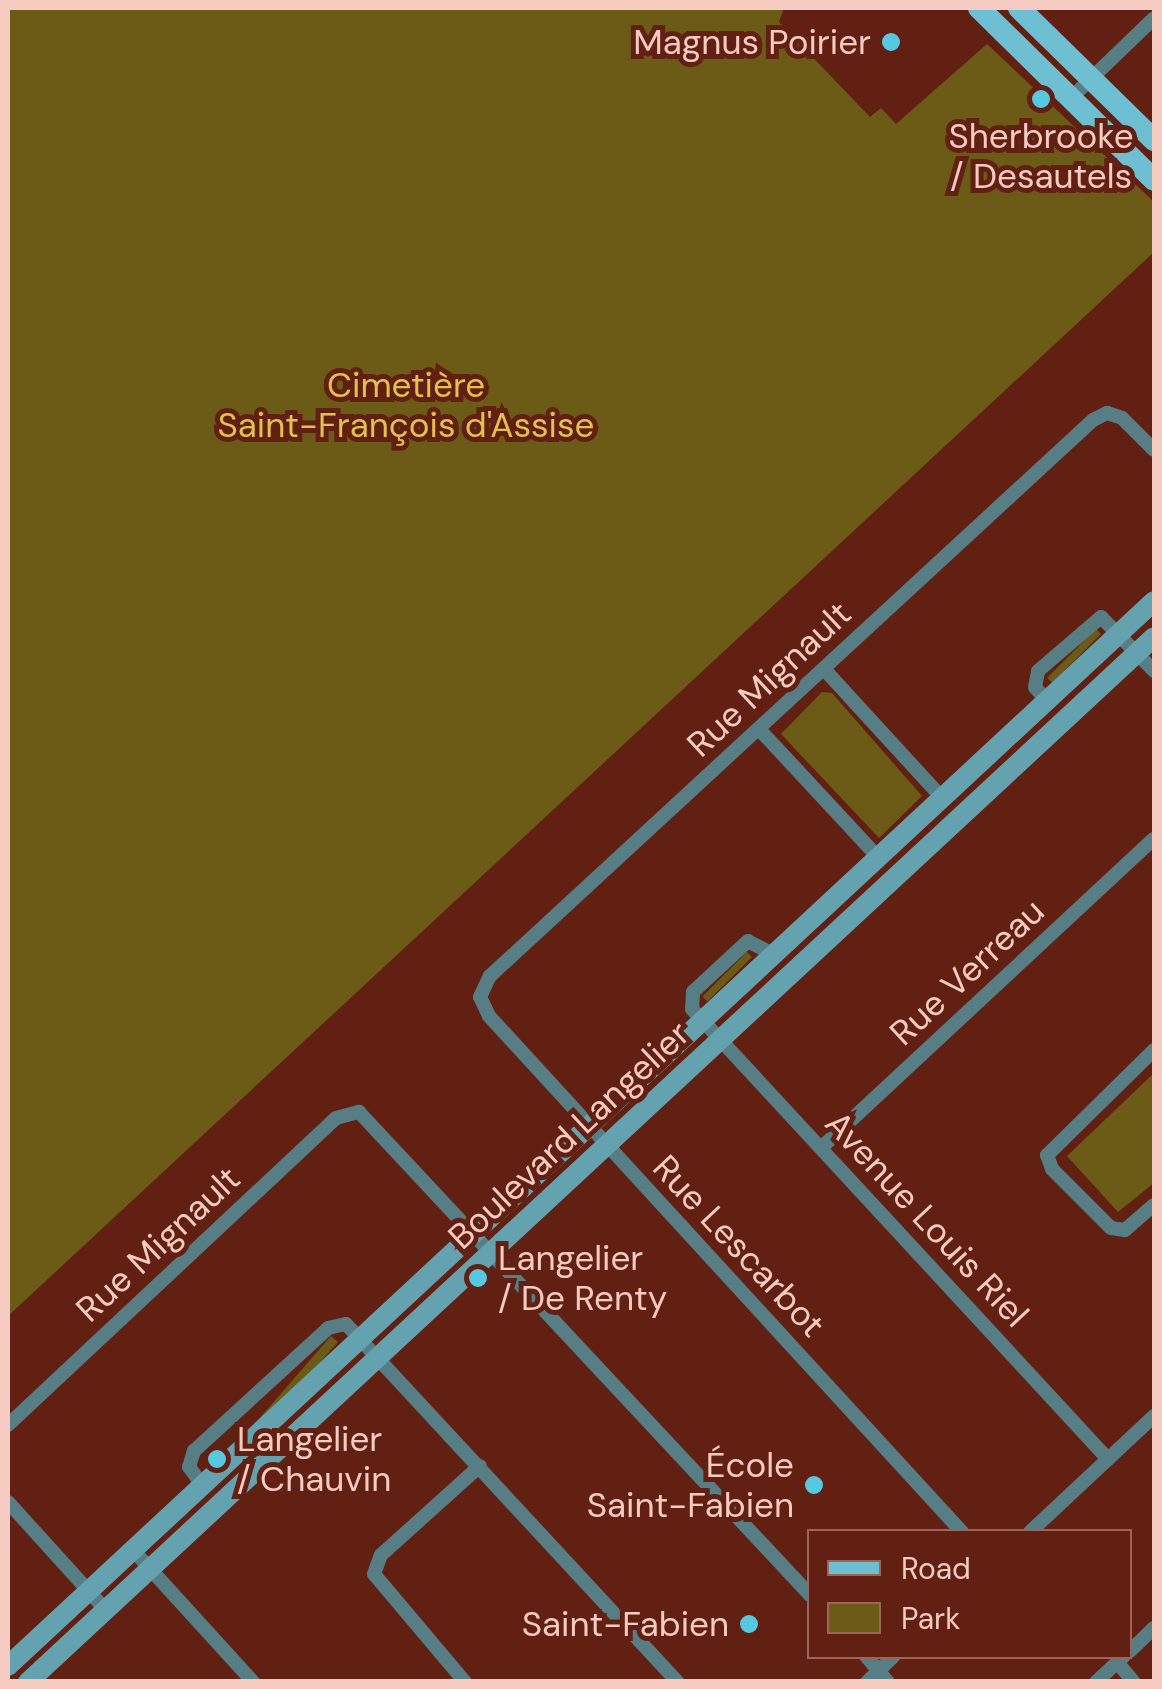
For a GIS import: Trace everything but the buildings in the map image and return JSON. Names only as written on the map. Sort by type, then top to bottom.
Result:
[{"type":"main road","points":[[979,8],[1154,180]]},
{"type":"main road","points":[[1019,8],[1154,140]]},
{"type":"main road","name":"Boulevard Langelier","points":[[13,1661],[1154,601]]},
{"type":"main road","name":"Boulevard Langelier","points":[[35,1679],[105,1609],[1154,637]]},
{"type":"street","points":[[1070,98],[1154,18]]},
{"type":"street","name":"Rue Mignault","points":[[480,997],[490,976],[1093,420],[1107,414],[1122,418],[1154,450]]},
{"type":"street","points":[[1120,633],[1154,672]]},
{"type":"street","points":[[824,669],[942,798]]},
{"type":"street","points":[[760,729],[878,858]]},
{"type":"street","name":"Rue Verreau","points":[[821,1148],[1154,839]]},
{"type":"street","name":"Rue Lescarbot","points":[[480,997],[483,1010],[959,1529]]},
{"type":"street","name":"Avenue Louis Riel","points":[[703,1020],[1108,1459]]},
{"type":"street","points":[[1154,1050],[1047,1155],[1052,1169],[1111,1228],[1125,1230],[1154,1205]]},
{"type":"street","name":"Rue Mignault","points":[[8,1426],[336,1118],[353,1111],[371,1121],[476,1232]]},
{"type":"street","points":[[476,1232],[807,1592]]},
{"type":"street","points":[[202,1486],[189,1466],[194,1451],[334,1324],[346,1324],[678,1682]]},
{"type":"street","points":[[1033,1529],[1154,1416]]},
{"type":"street","points":[[465,1682],[374,1574],[381,1556],[480,1466]]},
{"type":"street","points":[[8,1502],[105,1609]]},
{"type":"street","points":[[133,1550],[253,1682]]},
{"type":"street","points":[[1132,1649],[1154,1628]]},
{"type":"street","points":[[1096,1682],[1120,1660],[1134,1682]]},
{"type":"street","points":[[13,1661],[35,1679]]},
{"type":"green space","name":"Cimetière Saint-François d'Assise","points":[[8,8],[784,8],[779,22],[870,117],[881,108],[896,124],[987,44],[1154,202],[1154,252],[8,1316]]},
{"type":"green space","points":[[1096,629],[1101,634],[1052,683],[1047,678]]},
{"type":"green space","points":[[822,692],[832,693],[922,796],[879,838],[781,734]]},
{"type":"green space","points":[[747,952],[752,957],[707,1001],[702,997]]},
{"type":"green space","points":[[1154,1073],[1154,1183],[1118,1212],[1067,1156]]},
{"type":"green space","points":[[331,1336],[338,1342],[224,1473],[217,1467]]},
{"type":"place","name":"Magnus Poirier","points":[[891,42]]},
{"type":"place","name":"Sherbrooke / Desautels","points":[[1041,99]]},
{"type":"place","name":"Langelier / De Renty","points":[[478,1278]]},
{"type":"place","name":"Langelier / Chauvin","points":[[217,1459]]},
{"type":"place","name":"École Saint-Fabien","points":[[814,1485]]},
{"type":"place","name":"Saint-Fabien","points":[[749,1624]]}]
